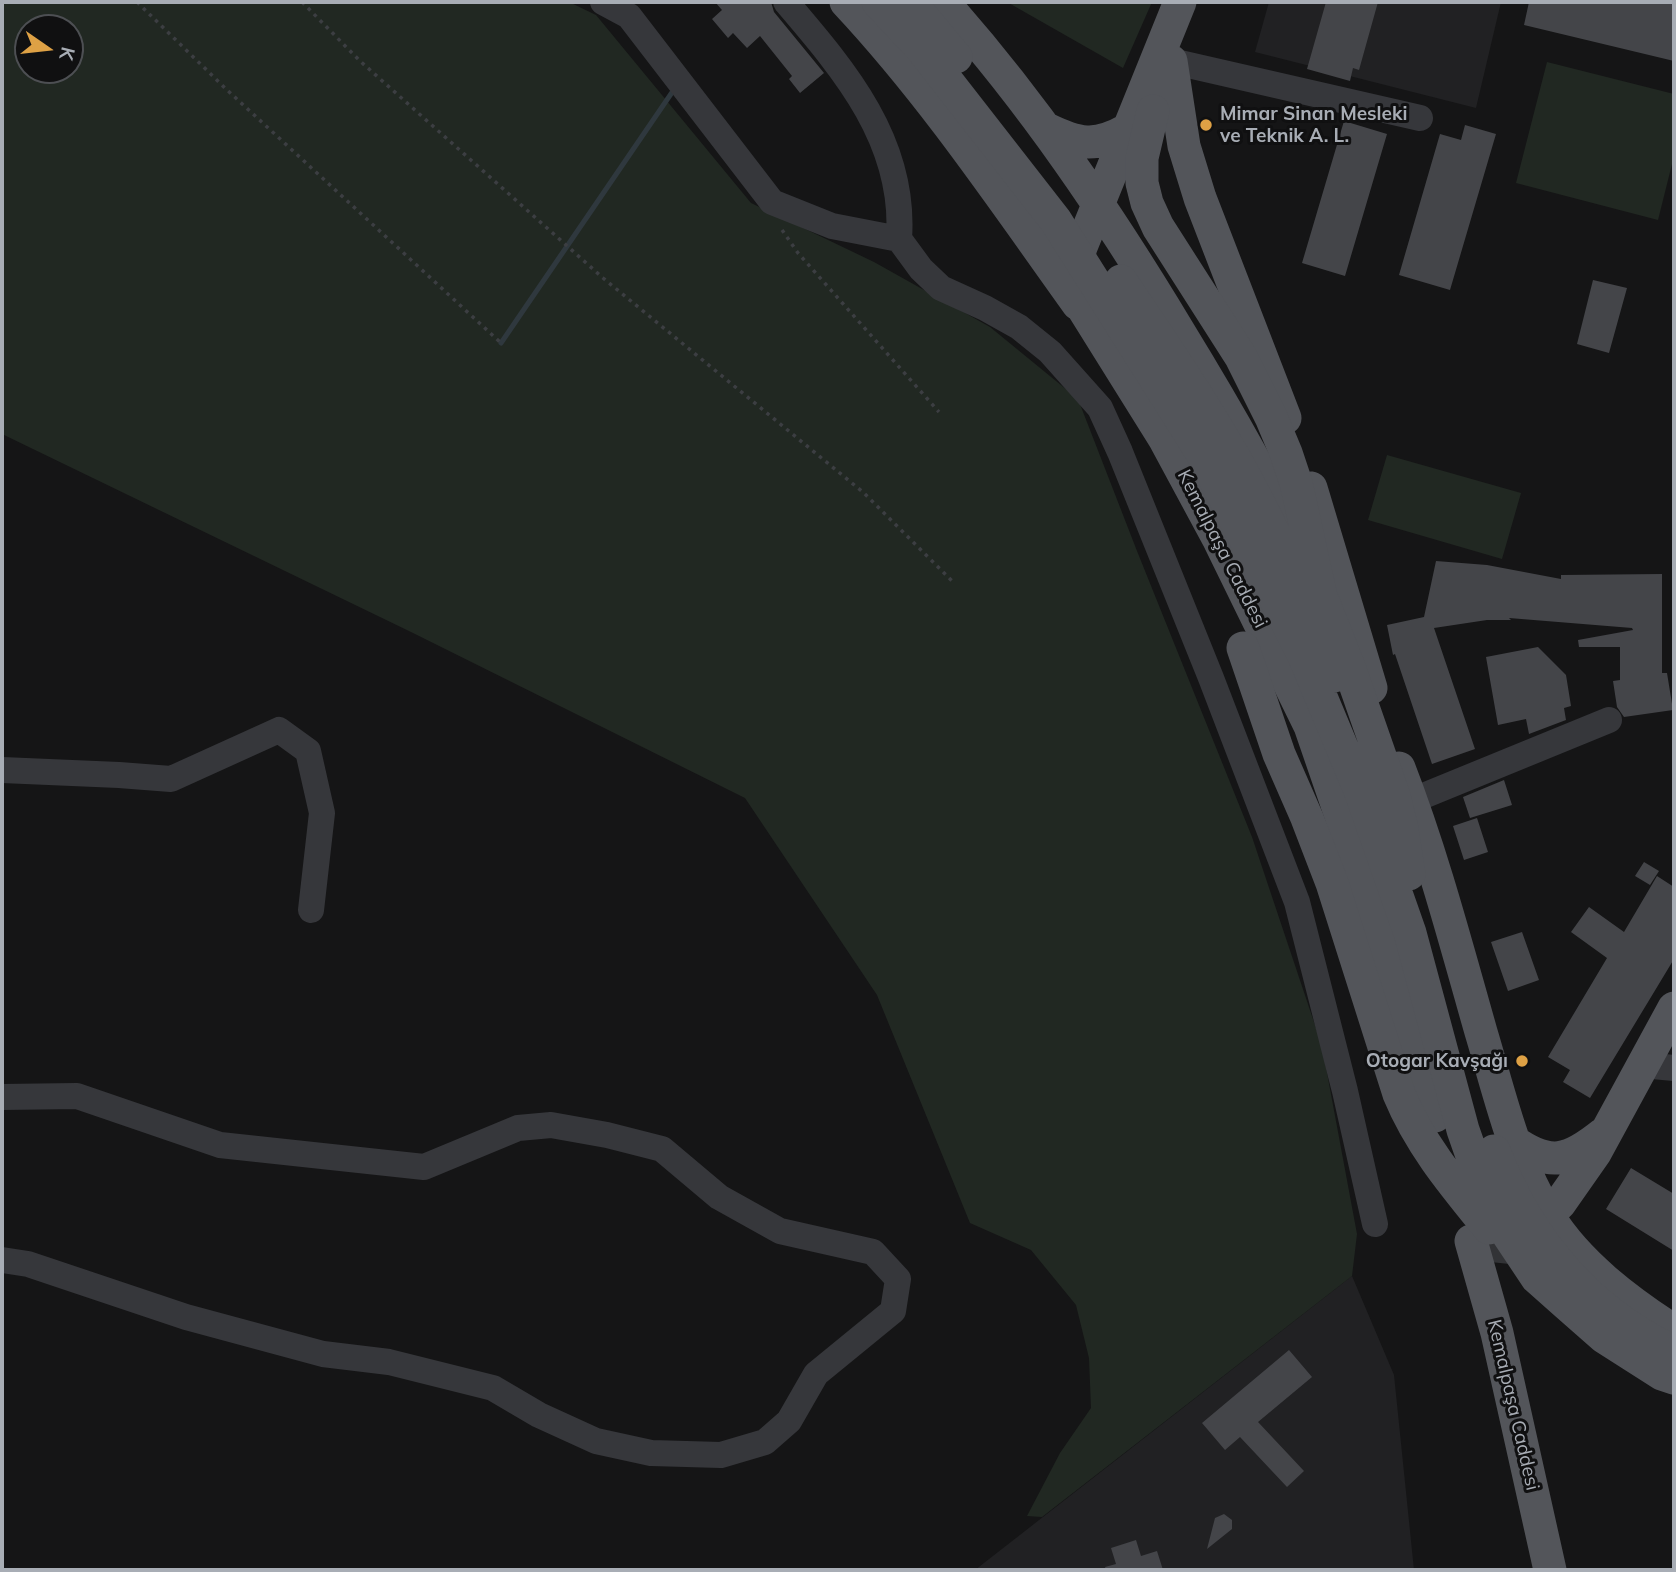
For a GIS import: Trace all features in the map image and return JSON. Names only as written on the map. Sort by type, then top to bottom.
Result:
[{"type":"main road","points":[[846,2],[953,130],[1082,308]]},
{"type":"main road","points":[[878,2],[922,49],[1056,221],[1202,453],[1283,613],[1342,745],[1410,933],[1463,1130],[1484,1190],[1501,1224],[1537,1278]]},
{"type":"main road","points":[[910,2],[1074,207],[1183,372],[1235,459],[1307,604],[1409,874],[1490,1139],[1508,1187],[1543,1246],[1569,1276],[1600,1305],[1639,1333],[1674,1352]]},
{"type":"main road","points":[[943,2],[1046,129],[1098,202],[1227,410],[1290,526],[1383,727],[1412,801],[1513,1141],[1550,1225],[1616,1289],[1674,1331]]},
{"type":"main road","name":"Kemalpaşa Caddesi","points":[[1180,2],[1153,96],[1098,202],[1081,247],[1074,272],[1076,297],[1164,438],[1219,540],[1310,726],[1353,851],[1435,1116]]},
{"type":"main road","points":[[1138,264],[1125,222],[1125,187],[1130,161],[1144,118],[1195,2]]},
{"type":"main road","points":[[1153,96],[1142,166],[1142,183],[1147,203],[1158,227],[1241,358],[1271,417],[1296,483],[1319,589],[1394,796],[1409,874]]},
{"type":"main road","points":[[1046,129],[1076,141],[1094,143],[1110,139],[1153,96]]},
{"type":"main road","points":[[1153,96],[1184,146],[1200,198],[1303,463],[1383,727]]},
{"type":"main road","points":[[1164,438],[1161,426],[1168,404],[1188,391],[1211,394],[1221,401],[1227,410]]},
{"type":"main road","points":[[1219,540],[1243,648],[1279,754],[1332,883],[1408,1116],[1423,1143],[1472,1209],[1503,1245],[1604,1337],[1662,1374],[1674,1378]]},
{"type":"main road","points":[[1353,851],[1368,867],[1389,873],[1409,864],[1416,856],[1422,833]]},
{"type":"main road","points":[[1550,1225],[1605,1133],[1658,1067],[1674,1008]]},
{"type":"main road","points":[[1513,1141],[1538,1157],[1555,1158],[1580,1150],[1605,1133]]},
{"type":"main road","name":"Kemalpaşa Caddesi","points":[[1471,1241],[1497,1333],[1550,1570]]},
{"type":"main road","points":[[1497,1333],[1500,1263]]},
{"type":"main road","points":[[1646,1312],[1674,1341]]},
{"type":"street","points":[[603,2],[629,16],[772,202],[832,226],[899,239]]},
{"type":"street","points":[[786,2],[846,74],[873,121],[891,161],[901,211],[899,239],[921,269],[941,288],[1018,327],[1050,352],[1100,408],[1211,678],[1297,902],[1345,1091],[1375,1224]]},
{"type":"street","points":[[1153,96],[1420,118]]},
{"type":"street","points":[[1412,801],[1609,720]]},
{"type":"street","points":[[2,770],[171,779],[279,730],[308,751],[322,813],[311,910]]},
{"type":"street","points":[[2,1097],[77,1096],[220,1145],[424,1167],[518,1128],[551,1125],[607,1135],[662,1149],[719,1197],[780,1231],[873,1252],[898,1279],[893,1311],[816,1374],[789,1421],[765,1442],[721,1455],[651,1453],[596,1441],[539,1415],[493,1388],[389,1362],[323,1354],[186,1317],[28,1264],[2,1260]]},
{"type":"path","points":[[137,2],[226,89],[501,343]]},
{"type":"path","points":[[302,2],[360,61],[603,278],[864,493],[953,582]]},
{"type":"path","points":[[772,202],[779,225],[798,253],[939,412]]},
{"type":"shaded area","points":[[2,2],[569,2],[596,15],[751,203],[874,262],[990,327],[1078,399],[1252,837],[1322,1046],[1357,1234],[1352,1276],[1042,1517],[1027,1516],[1060,1453],[1091,1408],[1089,1358],[1076,1305],[1031,1250],[970,1223],[877,995],[745,798],[411,632],[2,434]]},
{"type":"shaded area","points":[[1007,2],[1152,2],[1123,68]]},
{"type":"shaded area","points":[[1269,2],[1501,2],[1476,108],[1255,52]]},
{"type":"shaded area","points":[[1547,62],[1674,94],[1674,156],[1658,220],[1516,183]]},
{"type":"shaded area","points":[[1387,455],[1521,493],[1502,559],[1368,520]]},
{"type":"shaded area","points":[[1352,1276],[1394,1375],[1414,1570],[975,1570]]},
{"type":"building","points":[[715,2],[771,2],[774,12],[824,73],[800,93],[789,79],[792,76],[760,36],[747,48],[733,33],[728,38],[712,19],[722,10]]},
{"type":"building","points":[[1326,2],[1378,2],[1359,70],[1353,68],[1350,81],[1307,69]]},
{"type":"building","points":[[1529,2],[1674,2],[1674,61],[1524,25]]},
{"type":"building","points":[[1344,121],[1387,134],[1345,276],[1302,263]]},
{"type":"building","points":[[1465,125],[1496,134],[1450,290],[1399,275],[1440,134],[1461,140]]},
{"type":"building","points":[[1593,280],[1627,288],[1609,353],[1577,344]]},
{"type":"building","points":[[1436,561],[1487,565],[1561,579],[1561,575],[1662,574],[1662,673],[1667,673],[1673,710],[1624,717],[1617,707],[1613,681],[1620,680],[1620,647],[1579,647],[1578,640],[1633,630],[1632,628],[1509,618],[1511,620],[1487,620],[1434,628],[1475,749],[1432,764],[1395,654],[1393,655],[1387,625],[1424,617]]},
{"type":"building","points":[[1538,647],[1566,675],[1571,706],[1564,708],[1566,720],[1529,734],[1526,719],[1498,725],[1486,657]]},
{"type":"building","points":[[1504,780],[1512,805],[1470,818],[1463,797]]},
{"type":"building","points":[[1477,818],[1488,852],[1464,860],[1453,826]]},
{"type":"building","points":[[1644,862],[1659,871],[1650,885],[1635,876]]},
{"type":"building","points":[[1657,876],[1674,887],[1674,959],[1590,1098],[1563,1082],[1570,1070],[1548,1057],[1607,958],[1571,932],[1589,907],[1624,932]]},
{"type":"building","points":[[1522,932],[1539,980],[1508,991],[1491,942]]},
{"type":"building","points":[[1631,1168],[1674,1194],[1674,1251],[1606,1209]]},
{"type":"building","points":[[1289,1350],[1312,1377],[1258,1422],[1304,1471],[1287,1487],[1240,1437],[1225,1450],[1202,1423]]},
{"type":"building","points":[[1224,1514],[1232,1520],[1232,1529],[1207,1549],[1215,1518]]},
{"type":"building","points":[[1136,1540],[1141,1556],[1157,1551],[1163,1570],[1106,1570],[1105,1567],[1116,1564],[1111,1548]]},
{"type":"waterway","points":[[501,343],[675,88]]},
{"type":"tunnel","points":[[1500,1263],[1508,1237],[1530,1223]]},
{"type":"place","name":"Mimar Sinan Mesleki ve Teknik A. L.","points":[[1206,125]]},
{"type":"place","name":"Otogar Kavşağı","points":[[1522,1061]]}]
